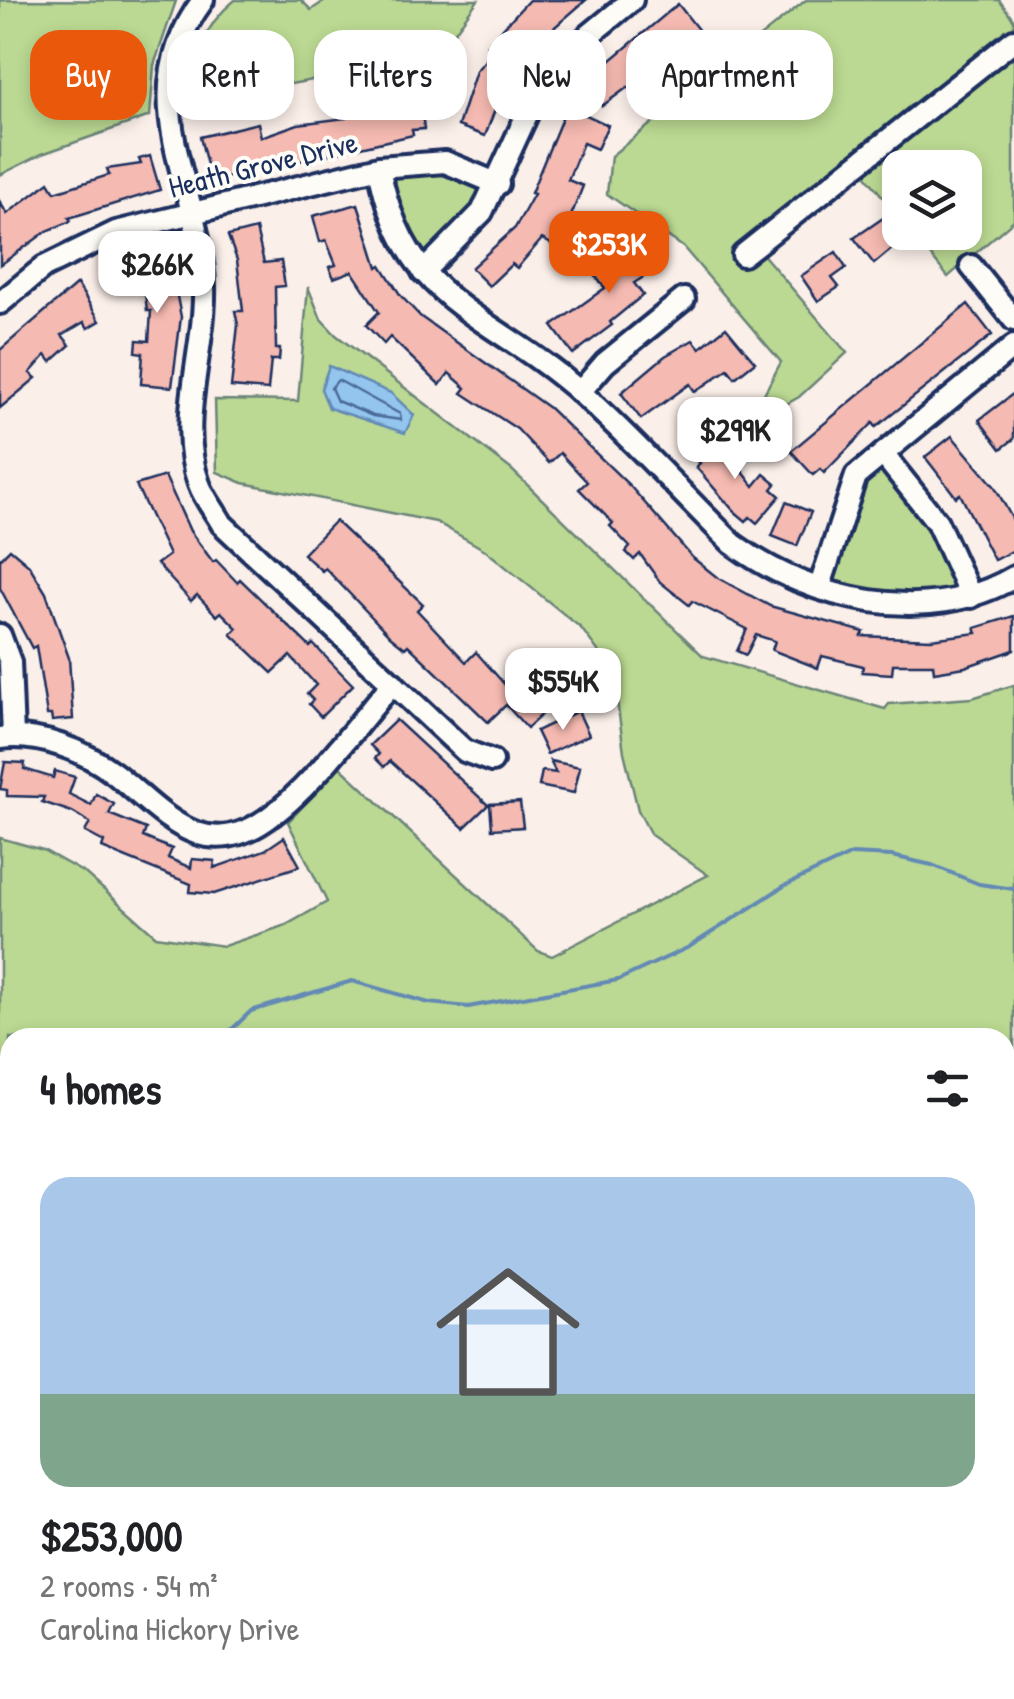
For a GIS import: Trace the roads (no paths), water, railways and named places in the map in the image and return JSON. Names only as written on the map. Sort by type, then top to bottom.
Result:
[{"type":"street","points":[[203,0],[183,26],[170,62],[169,122],[204,283],[191,426],[199,484],[222,524],[465,750],[492,760]]},
{"type":"street","points":[[423,272],[482,212],[543,80],[566,54],[632,0]]},
{"type":"street","points":[[743,255],[1014,40]]},
{"type":"street","name":"Heath Grove Drive","points":[[0,303],[44,267],[116,232],[379,167],[445,162],[498,184]]},
{"type":"street","points":[[379,167],[396,232],[423,272],[452,300],[580,392],[733,544],[760,564],[880,604],[928,605],[972,597],[1014,577]]},
{"type":"street","points":[[971,266],[1014,320]]},
{"type":"street","points":[[580,392],[619,351],[684,299]]},
{"type":"street","points":[[820,586],[853,482],[1014,346]]},
{"type":"street","points":[[882,454],[938,522],[972,597]]},
{"type":"street","points":[[0,636],[10,662],[6,737],[56,743],[88,758],[174,825],[195,834],[235,836],[268,818],[290,799],[393,683]]},
{"type":"water","points":[[329,366],[391,393],[414,415],[405,433],[329,408],[321,389]]},
{"type":"waterway","points":[[233,1028],[251,1011],[352,981],[429,1003],[468,1007],[618,980],[689,947],[784,886],[852,854],[892,856],[932,865],[979,884],[1014,889]]}]
